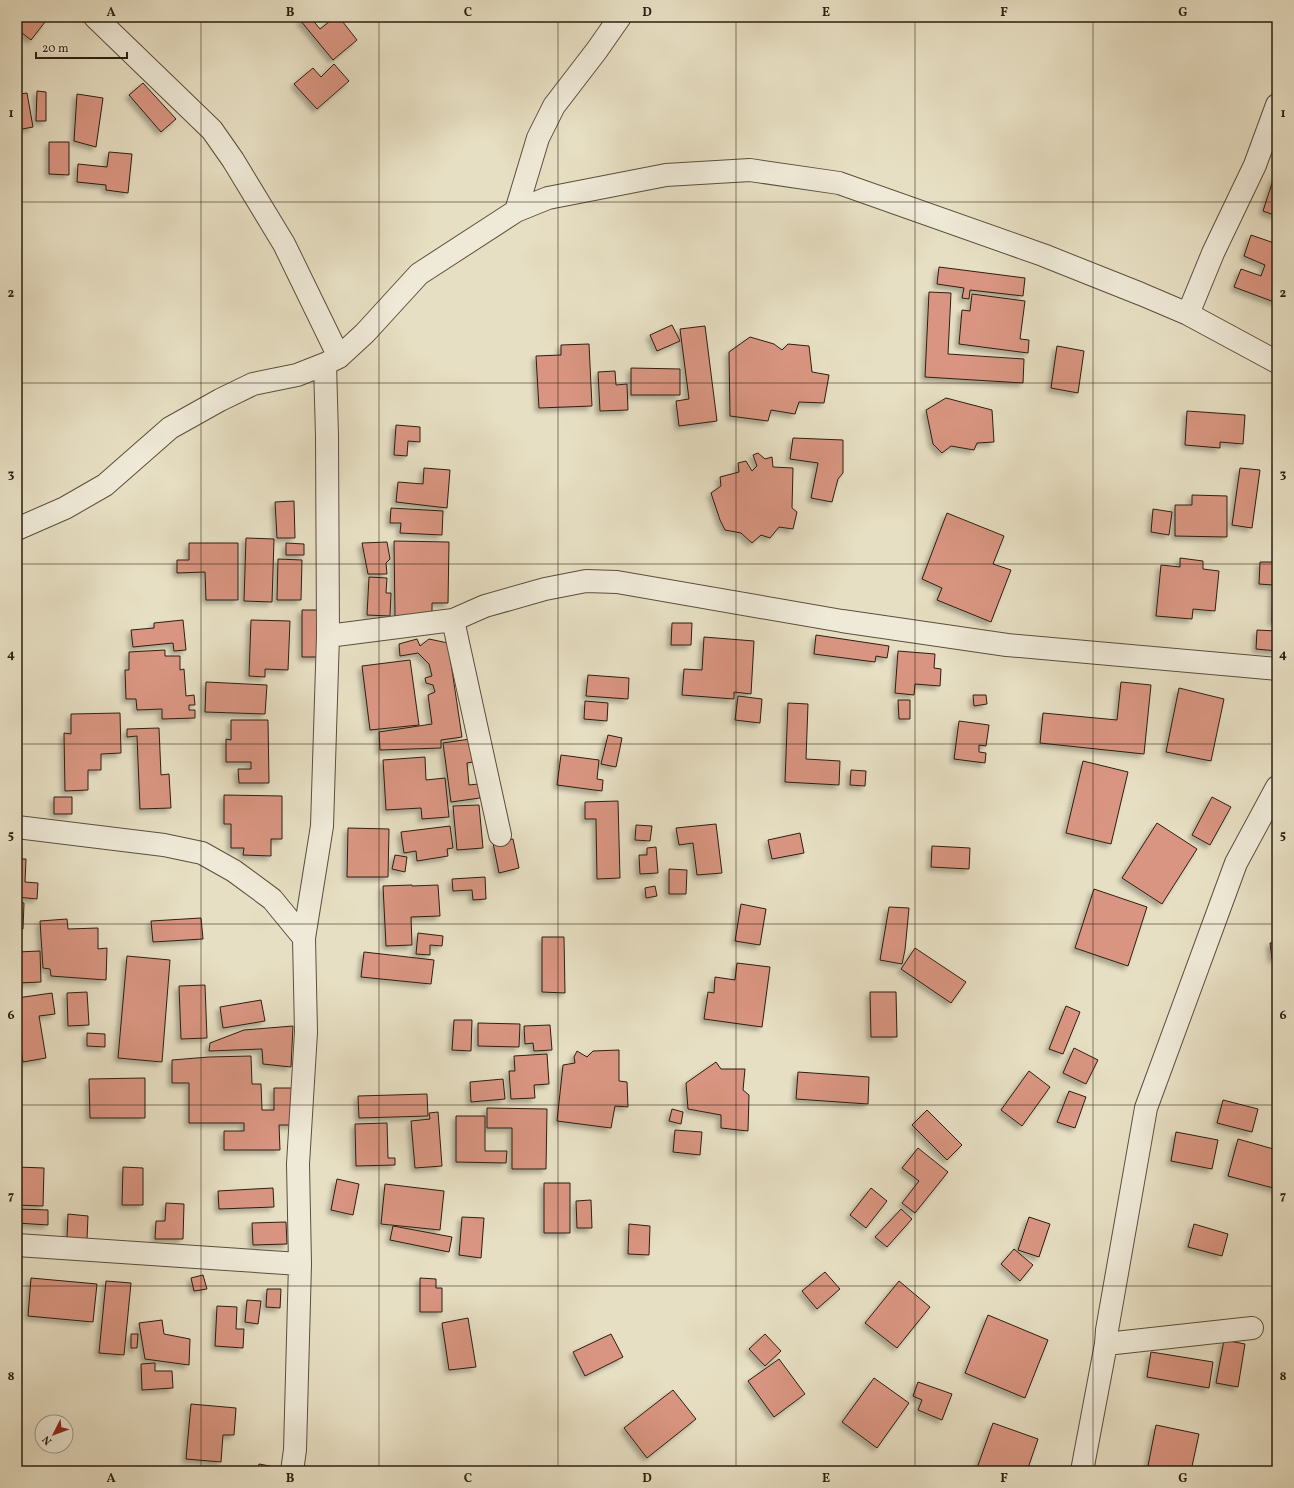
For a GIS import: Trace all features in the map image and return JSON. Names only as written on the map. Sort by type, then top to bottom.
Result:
[{"type":"street","points":[[95,17],[212,130],[233,160],[284,244],[332,360],[328,436],[328,636],[322,826],[304,938],[306,1032],[298,1164],[300,1264],[295,1450],[292,1471]]},
{"type":"street","points":[[516,211],[538,138],[554,106],[620,17]]},
{"type":"street","points":[[1188,314],[1213,253],[1255,165],[1277,105]]},
{"type":"street","points":[[17,529],[65,508],[105,485],[170,428],[220,400],[253,384],[297,375],[332,360],[365,333],[419,274],[516,211],[548,198],[666,175],[750,170],[840,183],[1043,255],[1188,314],[1277,362]]},
{"type":"street","points":[[328,636],[453,620],[485,606],[545,589],[586,581],[617,582],[842,621],[1007,645],[1277,669]]},
{"type":"street","points":[[453,620],[500,835]]},
{"type":"street","points":[[1082,1471],[1106,1344],[1107,1330],[1146,1108],[1236,863],[1277,787]]},
{"type":"street","points":[[17,827],[164,845],[202,853],[234,871],[272,899],[304,938]]},
{"type":"street","points":[[17,1245],[300,1264]]},
{"type":"street","points":[[1106,1344],[1252,1328]]},
{"type":"building","points":[[17,17],[38,17],[45,22],[31,40],[17,29]]},
{"type":"building","points":[[303,17],[310,17],[320,29],[335,17],[339,17],[357,40],[333,60],[300,20]]},
{"type":"building","points":[[17,33],[22,38],[17,46]]},
{"type":"building","points":[[334,64],[349,81],[317,109],[294,84],[313,68],[321,77]]},
{"type":"building","points":[[17,76],[20,94],[27,93],[33,127],[17,130]]},
{"type":"building","points":[[143,83],[176,119],[161,132],[129,95]]},
{"type":"building","points":[[37,91],[46,92],[46,121],[36,121]]},
{"type":"building","points":[[77,94],[103,98],[96,147],[74,141]]},
{"type":"building","points":[[49,142],[69,142],[69,175],[49,174]]},
{"type":"building","points":[[109,152],[132,154],[128,193],[106,190],[106,185],[77,182],[78,164],[107,167]]},
{"type":"building","points":[[1274,177],[1277,178],[1277,216],[1263,211]]},
{"type":"building","points":[[1251,235],[1277,244],[1277,303],[1234,287],[1241,269],[1261,276],[1265,265],[1244,256]]},
{"type":"building","points":[[939,267],[1025,278],[1023,296],[970,290],[969,299],[962,298],[964,288],[937,284]]},
{"type":"building","points":[[929,292],[951,293],[948,354],[1024,359],[1023,383],[925,377]]},
{"type":"building","points":[[972,294],[1025,301],[1020,339],[1029,340],[1028,353],[959,344],[962,310],[970,311]]},
{"type":"building","points":[[672,325],[680,341],[657,351],[650,335]]},
{"type":"building","points":[[705,326],[717,421],[679,426],[676,401],[689,399],[680,329]]},
{"type":"building","points":[[750,337],[774,344],[782,350],[788,344],[809,346],[812,372],[829,375],[824,403],[799,402],[795,414],[771,410],[768,421],[730,416],[729,352]]},
{"type":"building","points":[[589,344],[592,406],[539,408],[536,356],[561,355],[561,345]]},
{"type":"building","points":[[1057,346],[1084,351],[1078,393],[1051,388]]},
{"type":"building","points":[[631,368],[680,369],[680,395],[631,395]]},
{"type":"building","points":[[615,371],[616,385],[627,384],[628,410],[600,411],[598,372]]},
{"type":"building","points":[[946,398],[992,410],[994,442],[977,443],[974,450],[951,446],[942,453],[933,444],[926,410]]},
{"type":"building","points":[[1187,411],[1245,415],[1243,444],[1220,442],[1220,448],[1185,445]]},
{"type":"building","points":[[396,425],[420,427],[420,442],[408,441],[407,456],[394,455]]},
{"type":"building","points":[[793,438],[843,440],[843,473],[838,479],[832,502],[811,498],[818,463],[790,459]]},
{"type":"building","points":[[758,453],[765,459],[772,457],[773,467],[793,468],[792,508],[797,512],[793,529],[779,527],[770,538],[761,535],[752,543],[741,533],[725,530],[711,493],[721,486],[720,477],[739,472],[738,463],[746,461],[752,471],[757,466],[753,455]]},
{"type":"building","points":[[424,468],[450,470],[447,508],[396,502],[398,482],[423,484]]},
{"type":"building","points":[[1240,468],[1260,470],[1252,528],[1232,525]]},
{"type":"building","points":[[1192,495],[1227,496],[1227,537],[1175,536],[1175,505],[1192,505]]},
{"type":"building","points":[[294,501],[295,538],[277,538],[275,502]]},
{"type":"building","points":[[391,508],[443,511],[442,535],[400,533],[401,523],[390,523]]},
{"type":"building","points":[[1153,509],[1172,512],[1169,535],[1151,532]]},
{"type":"building","points":[[947,513],[1004,536],[993,564],[1011,570],[991,622],[937,600],[942,588],[922,579]]},
{"type":"building","points":[[246,538],[274,539],[272,602],[244,601]]},
{"type":"building","points":[[394,541],[449,542],[448,603],[432,603],[432,616],[395,616]]},
{"type":"building","points":[[387,542],[390,559],[386,563],[387,574],[368,574],[362,543]]},
{"type":"building","points":[[189,543],[238,543],[238,600],[206,600],[205,572],[177,573],[177,560],[189,560]]},
{"type":"building","points":[[286,543],[304,544],[304,555],[286,555]]},
{"type":"building","points":[[1180,558],[1203,561],[1203,569],[1219,571],[1215,611],[1193,609],[1192,619],[1156,616],[1161,565],[1180,567]]},
{"type":"building","points":[[278,559],[302,560],[301,600],[277,600]]},
{"type":"building","points":[[1260,562],[1277,562],[1277,623],[1272,622],[1273,585],[1259,584]]},
{"type":"building","points":[[369,577],[387,578],[386,593],[391,593],[390,616],[367,615]]},
{"type":"building","points":[[302,610],[321,610],[321,657],[302,657]]},
{"type":"building","points":[[183,620],[186,650],[174,651],[173,643],[133,647],[131,630],[154,628],[154,623]]},
{"type":"building","points":[[251,620],[290,621],[288,670],[265,669],[265,677],[249,676]]},
{"type":"building","points":[[672,623],[692,623],[691,645],[671,645]]},
{"type":"building","points":[[1257,630],[1277,631],[1277,651],[1256,649]]},
{"type":"building","points":[[816,635],[889,646],[887,658],[876,656],[875,662],[814,654]]},
{"type":"building","points":[[704,637],[754,641],[751,694],[734,692],[734,699],[682,695],[684,669],[702,670]]},
{"type":"building","points":[[417,639],[420,646],[429,639],[448,643],[462,737],[441,740],[441,748],[380,750],[379,732],[432,724],[428,695],[435,692],[433,685],[426,683],[425,678],[432,676],[429,664],[418,653],[400,656],[399,644]]},
{"type":"building","points":[[165,650],[165,656],[180,656],[180,670],[184,669],[186,696],[194,695],[195,705],[189,705],[189,710],[195,710],[195,718],[162,719],[162,709],[137,710],[136,699],[126,699],[125,670],[129,670],[129,652]]},
{"type":"building","points":[[898,651],[935,654],[934,668],[941,669],[940,686],[915,684],[914,695],[895,693]]},
{"type":"building","points":[[410,660],[419,725],[370,730],[362,666]]},
{"type":"building","points":[[588,675],[629,678],[628,699],[586,696]]},
{"type":"building","points":[[206,682],[267,685],[265,714],[205,712]]},
{"type":"building","points":[[1121,682],[1151,685],[1144,754],[1040,743],[1043,713],[1117,720]]},
{"type":"building","points":[[1179,688],[1224,699],[1211,761],[1166,752]]},
{"type":"building","points":[[973,695],[986,695],[987,704],[974,706]]},
{"type":"building","points":[[738,696],[762,699],[760,723],[735,720]]},
{"type":"building","points":[[898,700],[910,700],[910,719],[899,719]]},
{"type":"building","points":[[585,701],[608,703],[607,721],[584,719]]},
{"type":"building","points":[[788,703],[808,704],[806,759],[840,761],[839,785],[785,782]]},
{"type":"building","points":[[120,713],[121,753],[101,754],[101,770],[88,770],[88,790],[65,791],[64,733],[71,734],[71,714]]},
{"type":"building","points":[[231,720],[268,720],[269,783],[239,783],[238,769],[251,769],[251,762],[226,762],[226,739],[231,740]]},
{"type":"building","points":[[959,721],[989,725],[986,746],[979,745],[979,752],[986,753],[985,763],[954,759]]},
{"type":"building","points":[[159,728],[161,775],[169,774],[171,808],[140,809],[137,736],[127,737],[127,729]]},
{"type":"building","points":[[608,735],[622,738],[616,767],[601,764]]},
{"type":"building","points":[[470,739],[473,762],[467,763],[469,785],[478,784],[480,798],[451,802],[443,743]]},
{"type":"building","points":[[561,755],[599,760],[597,779],[603,780],[602,791],[557,785]]},
{"type":"building","points":[[425,757],[426,780],[445,778],[449,817],[422,819],[421,808],[386,810],[383,760]]},
{"type":"building","points":[[1083,761],[1128,772],[1111,844],[1066,833]]},
{"type":"building","points":[[851,770],[866,771],[865,786],[850,785]]},
{"type":"building","points":[[224,795],[282,796],[282,839],[271,839],[271,856],[243,855],[244,848],[231,848],[231,824],[224,824]]},
{"type":"building","points":[[54,797],[72,797],[72,814],[54,814]]},
{"type":"building","points":[[1212,797],[1231,807],[1210,845],[1192,835]]},
{"type":"building","points":[[618,801],[620,878],[597,879],[596,819],[585,819],[585,802]]},
{"type":"building","points":[[479,805],[483,848],[457,850],[453,806]]},
{"type":"building","points":[[1157,823],[1197,849],[1162,904],[1122,878]]},
{"type":"building","points":[[716,824],[722,873],[697,875],[693,843],[679,845],[676,828]]},
{"type":"building","points":[[636,825],[652,826],[650,841],[635,840]]},
{"type":"building","points":[[450,826],[453,848],[447,849],[448,856],[417,861],[416,851],[404,853],[401,832]]},
{"type":"building","points":[[348,828],[389,829],[388,877],[347,877]]},
{"type":"building","points":[[800,833],[804,853],[772,859],[768,840]]},
{"type":"building","points":[[513,839],[519,868],[499,873],[493,843]]},
{"type":"building","points":[[932,846],[970,848],[969,869],[931,867]]},
{"type":"building","points":[[656,847],[658,873],[640,874],[639,855],[647,855],[647,848]]},
{"type":"building","points":[[395,855],[407,857],[405,872],[392,869]]},
{"type":"building","points":[[17,859],[26,859],[25,882],[38,883],[37,899],[17,897]]},
{"type":"building","points":[[669,869],[687,870],[686,894],[669,894]]},
{"type":"building","points":[[485,877],[486,899],[473,900],[472,890],[453,891],[452,879]]},
{"type":"building","points":[[438,885],[440,916],[411,917],[412,945],[386,946],[383,886]]},
{"type":"building","points":[[655,886],[657,896],[646,898],[645,888]]},
{"type":"building","points":[[1094,889],[1147,907],[1128,966],[1075,948]]},
{"type":"building","points":[[17,902],[24,903],[23,929],[17,928]]},
{"type":"building","points":[[741,904],[766,909],[760,945],[735,941]]},
{"type":"building","points":[[889,907],[909,908],[905,950],[902,964],[880,960]]},
{"type":"building","points":[[201,918],[203,939],[153,942],[151,921]]},
{"type":"building","points":[[67,919],[68,929],[98,928],[98,949],[107,948],[106,980],[51,976],[50,969],[43,968],[40,921]]},
{"type":"building","points":[[418,933],[443,936],[442,946],[430,945],[430,955],[416,954]]},
{"type":"building","points":[[542,937],[564,937],[565,993],[542,992]]},
{"type":"building","points":[[1277,942],[1277,958],[1272,959],[1270,943]]},
{"type":"building","points":[[915,948],[966,982],[951,1003],[901,969]]},
{"type":"building","points":[[40,951],[41,982],[17,983],[17,952]]},
{"type":"building","points":[[364,952],[434,960],[431,984],[361,977]]},
{"type":"building","points":[[127,956],[170,960],[162,1062],[118,1058]]},
{"type":"building","points":[[737,963],[770,967],[762,1027],[704,1019],[708,992],[714,993],[715,977],[735,980]]},
{"type":"building","points":[[205,985],[207,1038],[181,1039],[179,986]]},
{"type":"building","points":[[87,992],[89,1025],[68,1026],[67,993]]},
{"type":"building","points":[[870,992],[896,992],[897,1037],[871,1037]]},
{"type":"building","points":[[52,993],[55,1014],[39,1016],[46,1058],[23,1062],[17,1023],[17,998]]},
{"type":"building","points":[[261,1000],[265,1021],[223,1028],[220,1007]]},
{"type":"building","points":[[1066,1006],[1080,1012],[1063,1054],[1049,1049]]},
{"type":"building","points":[[454,1020],[472,1020],[471,1051],[452,1050]]},
{"type":"building","points":[[478,1023],[520,1024],[519,1047],[478,1046]]},
{"type":"building","points":[[550,1025],[552,1050],[534,1051],[533,1043],[525,1044],[524,1026]]},
{"type":"building","points":[[293,1026],[291,1067],[263,1064],[262,1049],[209,1051],[210,1043],[244,1030]]},
{"type":"building","points":[[87,1033],[105,1034],[105,1047],[87,1046]]},
{"type":"building","points":[[1074,1048],[1098,1060],[1086,1084],[1063,1073]]},
{"type":"building","points":[[619,1050],[619,1081],[627,1082],[628,1107],[615,1106],[611,1128],[557,1121],[563,1065],[575,1063],[574,1057],[577,1051],[587,1057],[593,1051]]},
{"type":"building","points":[[547,1054],[549,1084],[534,1085],[535,1098],[511,1099],[509,1071],[515,1071],[514,1056]]},
{"type":"building","points":[[251,1056],[252,1084],[261,1084],[262,1110],[274,1110],[274,1088],[294,1088],[294,1125],[279,1125],[280,1150],[224,1150],[224,1131],[244,1131],[244,1123],[189,1123],[189,1083],[172,1083],[172,1060]]},
{"type":"building","points":[[716,1062],[721,1069],[745,1069],[743,1090],[749,1095],[748,1131],[721,1128],[721,1115],[688,1109],[686,1083]]},
{"type":"building","points":[[1029,1071],[1050,1087],[1022,1126],[1001,1110]]},
{"type":"building","points":[[798,1072],[869,1077],[868,1104],[796,1099]]},
{"type":"building","points":[[145,1078],[145,1118],[90,1118],[89,1079]]},
{"type":"building","points":[[503,1079],[505,1099],[471,1102],[470,1082]]},
{"type":"building","points":[[1069,1091],[1086,1097],[1075,1128],[1057,1122]]},
{"type":"building","points":[[427,1094],[428,1116],[359,1118],[358,1096]]},
{"type":"building","points":[[1223,1100],[1258,1109],[1252,1132],[1217,1123]]},
{"type":"building","points":[[487,1108],[547,1109],[546,1169],[512,1169],[512,1128],[487,1128]]},
{"type":"building","points":[[672,1109],[683,1112],[681,1124],[669,1121]]},
{"type":"building","points":[[927,1110],[962,1145],[947,1160],[912,1125]]},
{"type":"building","points":[[438,1112],[442,1166],[415,1168],[411,1121],[430,1119],[429,1113]]},
{"type":"building","points":[[456,1116],[485,1116],[485,1151],[507,1151],[506,1163],[456,1162]]},
{"type":"building","points":[[387,1123],[388,1158],[395,1158],[395,1165],[356,1166],[355,1124]]},
{"type":"building","points":[[675,1130],[702,1132],[700,1155],[673,1152]]},
{"type":"building","points":[[1176,1132],[1218,1140],[1212,1169],[1171,1161]]},
{"type":"building","points":[[1238,1139],[1277,1150],[1277,1189],[1228,1176]]},
{"type":"building","points":[[918,1148],[948,1172],[915,1213],[902,1203],[919,1181],[902,1168]]},
{"type":"building","points":[[17,1167],[44,1168],[43,1206],[17,1205]]},
{"type":"building","points":[[123,1167],[143,1168],[143,1205],[122,1205]]},
{"type":"building","points":[[337,1179],[359,1184],[353,1215],[331,1210]]},
{"type":"building","points":[[544,1183],[570,1183],[570,1233],[544,1233]]},
{"type":"building","points":[[385,1184],[444,1191],[440,1230],[381,1224]]},
{"type":"building","points":[[273,1188],[274,1207],[219,1209],[218,1191]]},
{"type":"building","points":[[871,1188],[887,1201],[866,1228],[850,1215]]},
{"type":"building","points":[[591,1200],[592,1228],[577,1228],[576,1201]]},
{"type":"building","points":[[166,1203],[184,1204],[183,1239],[155,1239],[156,1221],[165,1221]]},
{"type":"building","points":[[17,1209],[48,1210],[48,1225],[17,1223]]},
{"type":"building","points":[[901,1209],[912,1219],[887,1247],[875,1237]]},
{"type":"building","points":[[68,1214],[88,1216],[87,1239],[67,1238]]},
{"type":"building","points":[[462,1217],[484,1218],[481,1258],[459,1255]]},
{"type":"building","points":[[1029,1217],[1050,1224],[1039,1257],[1018,1250]]},
{"type":"building","points":[[286,1222],[287,1244],[253,1245],[252,1223]]},
{"type":"building","points":[[629,1224],[650,1226],[649,1255],[628,1254]]},
{"type":"building","points":[[1194,1224],[1228,1234],[1222,1256],[1188,1247]]},
{"type":"building","points":[[393,1226],[452,1237],[449,1252],[390,1240]]},
{"type":"building","points":[[1014,1249],[1033,1265],[1020,1281],[1001,1264]]},
{"type":"building","points":[[825,1272],[840,1289],[817,1309],[802,1291]]},
{"type":"building","points":[[203,1275],[207,1289],[194,1291],[191,1278]]},
{"type":"building","points":[[31,1278],[97,1284],[93,1322],[28,1316]]},
{"type":"building","points":[[420,1278],[436,1279],[436,1288],[442,1288],[442,1312],[420,1312]]},
{"type":"building","points":[[106,1281],[131,1283],[124,1355],[99,1353]]},
{"type":"building","points":[[899,1281],[930,1307],[897,1348],[865,1323]]},
{"type":"building","points":[[267,1289],[281,1289],[280,1308],[266,1307]]},
{"type":"building","points":[[247,1300],[261,1301],[258,1324],[245,1322]]},
{"type":"building","points":[[217,1306],[237,1307],[236,1329],[244,1329],[243,1348],[215,1346]]},
{"type":"building","points":[[988,1315],[1048,1340],[1025,1398],[965,1373]]},
{"type":"building","points":[[468,1318],[476,1367],[449,1370],[442,1323]]},
{"type":"building","points":[[162,1320],[164,1334],[190,1339],[189,1365],[145,1359],[139,1323]]},
{"type":"building","points":[[131,1334],[138,1334],[137,1348],[131,1348]]},
{"type":"building","points":[[611,1334],[623,1357],[585,1376],[573,1352]]},
{"type":"building","points":[[765,1334],[781,1351],[765,1366],[749,1349]]},
{"type":"building","points":[[1224,1340],[1245,1344],[1238,1387],[1216,1383]]},
{"type":"building","points":[[1151,1352],[1213,1362],[1209,1388],[1147,1377]]},
{"type":"building","points":[[779,1359],[805,1394],[774,1417],[748,1381]]},
{"type":"building","points":[[155,1363],[155,1371],[172,1371],[173,1388],[142,1390],[141,1364]]},
{"type":"building","points":[[874,1378],[909,1403],[877,1448],[842,1422]]},
{"type":"building","points":[[918,1382],[952,1394],[942,1420],[918,1410],[922,1400],[913,1396]]},
{"type":"building","points":[[673,1390],[696,1419],[647,1458],[624,1428]]},
{"type":"building","points":[[191,1404],[236,1408],[234,1435],[223,1435],[221,1462],[186,1459]]},
{"type":"building","points":[[993,1423],[1038,1439],[1027,1471],[976,1471]]},
{"type":"building","points":[[1156,1425],[1199,1434],[1191,1471],[1147,1471]]},
{"type":"building","points":[[259,1464],[286,1469],[285,1471],[257,1471]]}]
